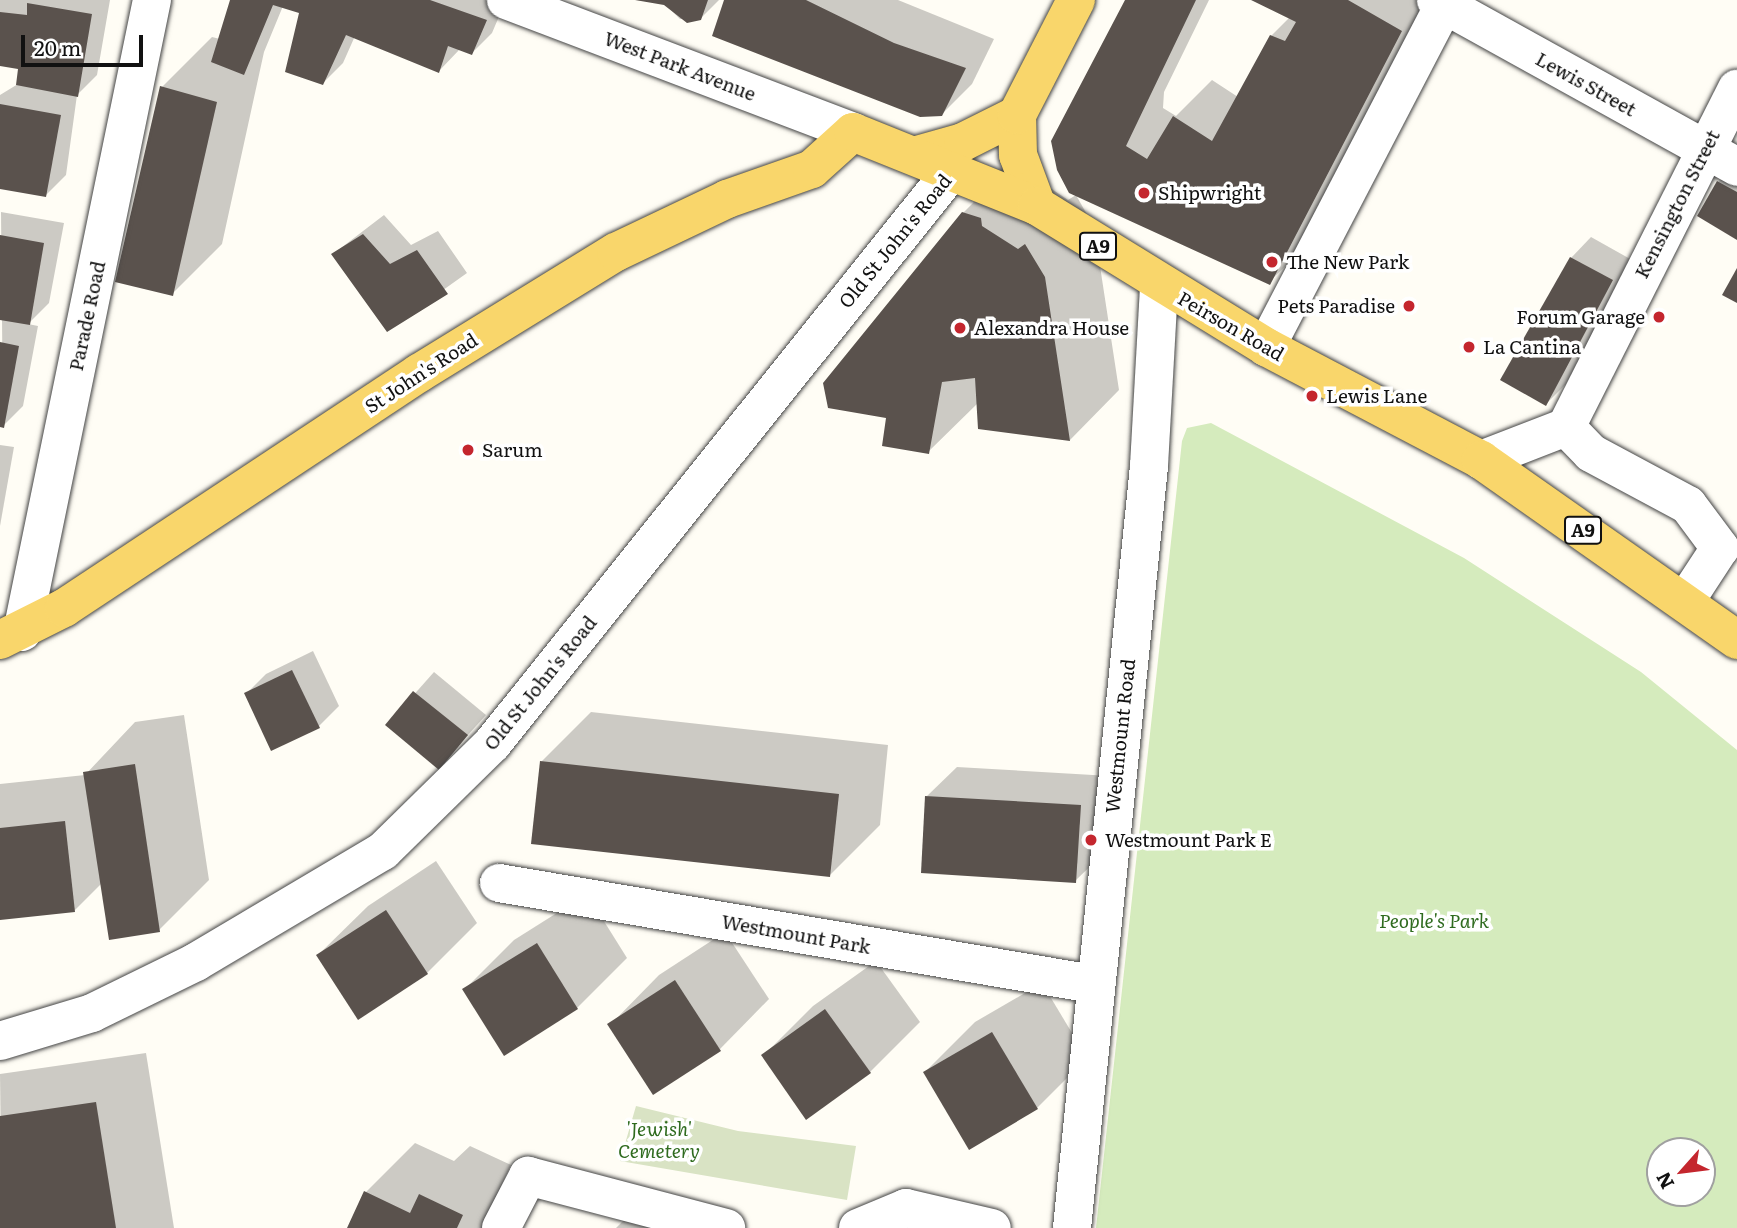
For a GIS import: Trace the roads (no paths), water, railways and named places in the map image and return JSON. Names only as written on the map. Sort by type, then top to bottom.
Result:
[{"type":"main road","points":[[1037,206],[1018,155],[1017,115],[1076,0]]},
{"type":"main road","points":[[917,155],[963,142],[1017,115]]},
{"type":"main road","name":"St John's Road","points":[[11,636],[615,252],[727,199],[812,169],[853,132]]},
{"type":"main road","name":"Peirson Road","points":[[853,132],[954,168],[1037,206],[1159,285],[1266,347],[1480,460]]},
{"type":"main road","name":"A9","points":[[1480,460],[1686,600]]},
{"type":"main road","points":[[1686,600],[1737,640]]},
{"type":"street","name":"Parade Road","points":[[11,636],[152,0]]},
{"type":"street","name":"West Park Avenue","points":[[506,0],[853,132]]},
{"type":"street","name":"Lewis Street","points":[[1440,2],[1737,167]]},
{"type":"street","points":[[1266,347],[1440,2]]},
{"type":"street","name":"Kensington Street","points":[[1566,427],[1703,148],[1737,89]]},
{"type":"street","name":"Old St John's Road","points":[[0,1041],[92,1013],[173,974],[383,851],[492,744],[954,168]]},
{"type":"street","name":"Westmount Road","points":[[1072,1228],[1093,984],[1149,466],[1159,285]]},
{"type":"street","points":[[1480,460],[1566,427],[1591,453],[1688,505],[1729,545],[1686,600]]},
{"type":"street","name":"Westmount Park","points":[[499,883],[1093,984]]},
{"type":"street","points":[[501,1228],[528,1176],[726,1228]]},
{"type":"street","points":[[858,1228],[906,1208],[992,1228]]},
{"type":"place","name":"Shipwright","points":[[1144,193]]},
{"type":"place","name":"The New Park","points":[[1272,262]]},
{"type":"place","name":"Pets Paradise","points":[[1409,306]]},
{"type":"place","name":"Forum Garage","points":[[1659,317]]},
{"type":"place","name":"Alexandra House","points":[[960,328]]},
{"type":"place","name":"La Cantina","points":[[1469,347]]},
{"type":"place","name":"Lewis Lane","points":[[1312,396]]},
{"type":"place","name":"Sarum","points":[[468,450]]},
{"type":"place","name":"Westmount Park E","points":[[1091,840]]},
{"type":"park label","name":"People's Park","points":[[1434,921]]},
{"type":"park label","name":"'Jewish' Cemetery","points":[[659,1140]]}]
